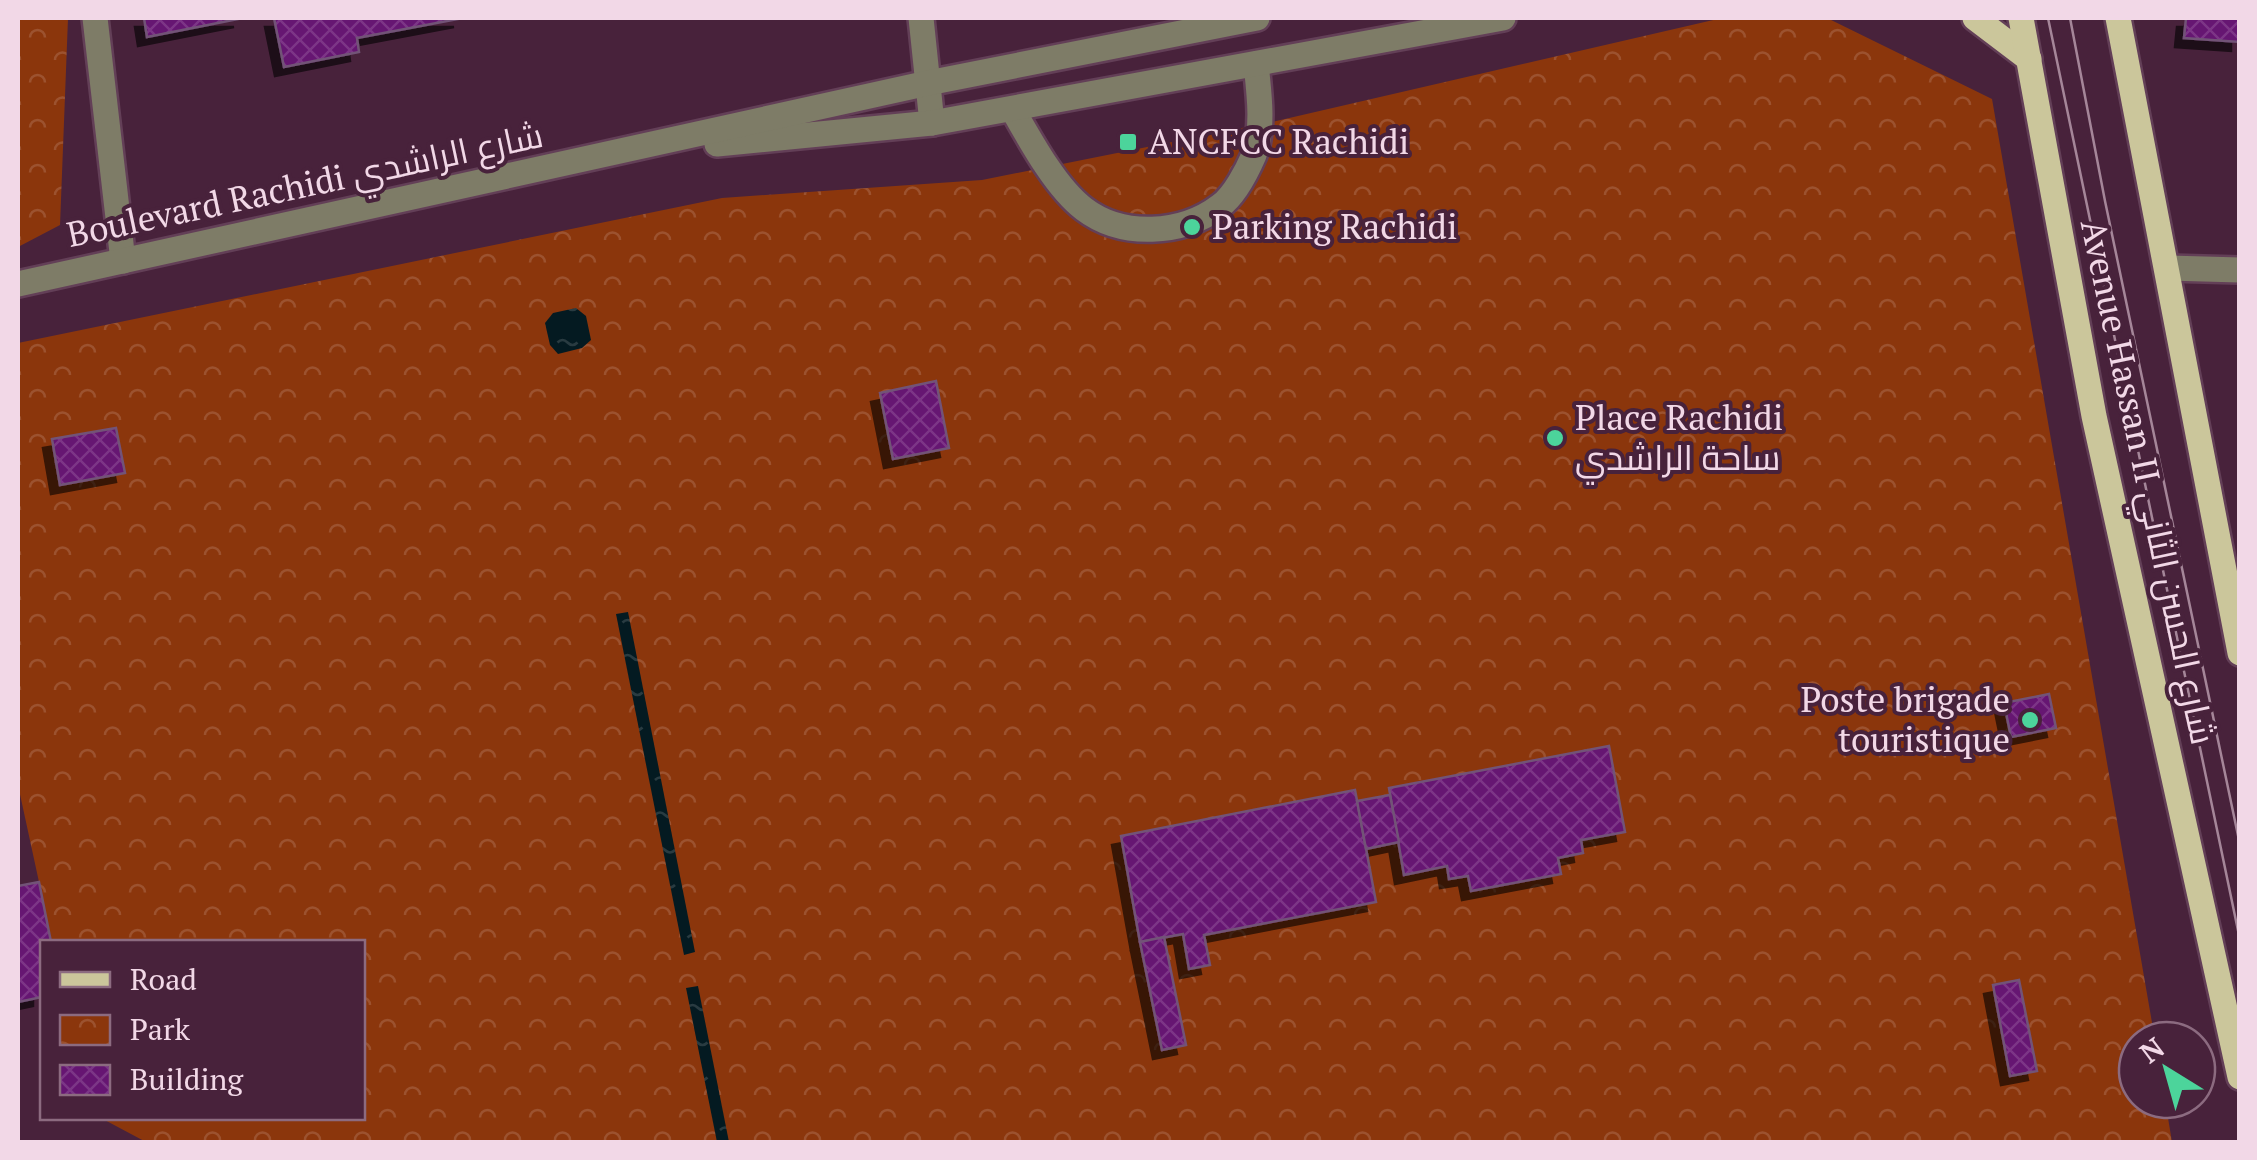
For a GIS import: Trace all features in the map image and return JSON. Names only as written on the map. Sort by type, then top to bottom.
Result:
[{"type":"main road","points":[[1974,18],[2029,59]]},
{"type":"main road","name":"Avenue Hassan II شارع الحسن الثاني","points":[[2022,18],[2094,416],[2240,1077]]},
{"type":"main road","name":"Avenue Hassan II شارع الحسن الثاني","points":[[2118,18],[2233,587],[2240,652]]},
{"type":"street","points":[[95,18],[123,261]]},
{"type":"street","points":[[921,18],[932,124]]},
{"type":"street","name":"Boulevard Rachidi شارع الراشدي","points":[[18,284],[928,83],[1257,18]]},
{"type":"street","name":"Boulevard Rachidi شارع الراشدي","points":[[608,154],[932,124],[1503,18]]},
{"type":"street","points":[[1013,110],[1028,138],[1084,209],[1114,227],[1131,230],[1180,224],[1222,206],[1254,155],[1259,93],[1256,64]]},
{"type":"street","points":[[2168,268],[2240,270]]},
{"type":"green space","points":[[18,18],[68,18],[60,225],[18,247]]},
{"type":"green space","points":[[1722,18],[1827,18],[1992,99],[2152,1020],[2117,1020],[2117,1120],[2168,1120],[2172,1142],[146,1142],[105,1120],[365,1120],[365,940],[52,940],[18,785],[18,343],[722,198],[982,180],[1272,122]]},
{"type":"water","points":[[576,308],[586,316],[591,340],[582,348],[558,354],[550,345],[545,323],[553,313]]},
{"type":"water","points":[[628,612],[695,952],[684,955],[616,614]]},
{"type":"water","points":[[698,986],[729,1142],[717,1142],[686,988]]},
{"type":"building","points":[[144,18],[243,18],[147,37]]},
{"type":"building","points":[[274,18],[463,18],[357,38],[359,52],[284,67]]},
{"type":"building","points":[[2186,18],[2240,18],[2240,42],[2184,38]]},
{"type":"building","points":[[936,381],[949,448],[893,459],[880,393]]},
{"type":"building","points":[[116,428],[125,473],[60,485],[52,439]]},
{"type":"building","points":[[2049,694],[2056,728],[2011,737],[2004,703]]},
{"type":"building","points":[[1609,746],[1625,832],[1581,840],[1583,853],[1558,858],[1561,874],[1471,891],[1468,876],[1449,879],[1447,866],[1404,875],[1389,788]]},
{"type":"building","points":[[1355,790],[1376,902],[1204,935],[1210,965],[1189,969],[1183,934],[1140,942],[1121,836]]},
{"type":"building","points":[[1390,795],[1399,842],[1366,849],[1357,801]]},
{"type":"building","points":[[39,882],[51,940],[40,940],[40,997],[18,1002],[18,886]]},
{"type":"building","points":[[1164,937],[1186,1045],[1162,1050],[1140,942]]},
{"type":"building","points":[[2019,980],[2037,1071],[2010,1076],[1993,985]]},
{"type":"tram line","points":[[2048,18],[2240,940]]},
{"type":"tram line","points":[[2070,18],[2240,845]]},
{"type":"place","name":"ANCFCC Rachidi","points":[[1128,142]]},
{"type":"place","name":"Parking Rachidi","points":[[1192,227]]},
{"type":"place","name":"Place Rachidi ساحة الراشدي","points":[[1555,438]]},
{"type":"place","name":"Poste brigade touristique","points":[[2030,720]]}]
